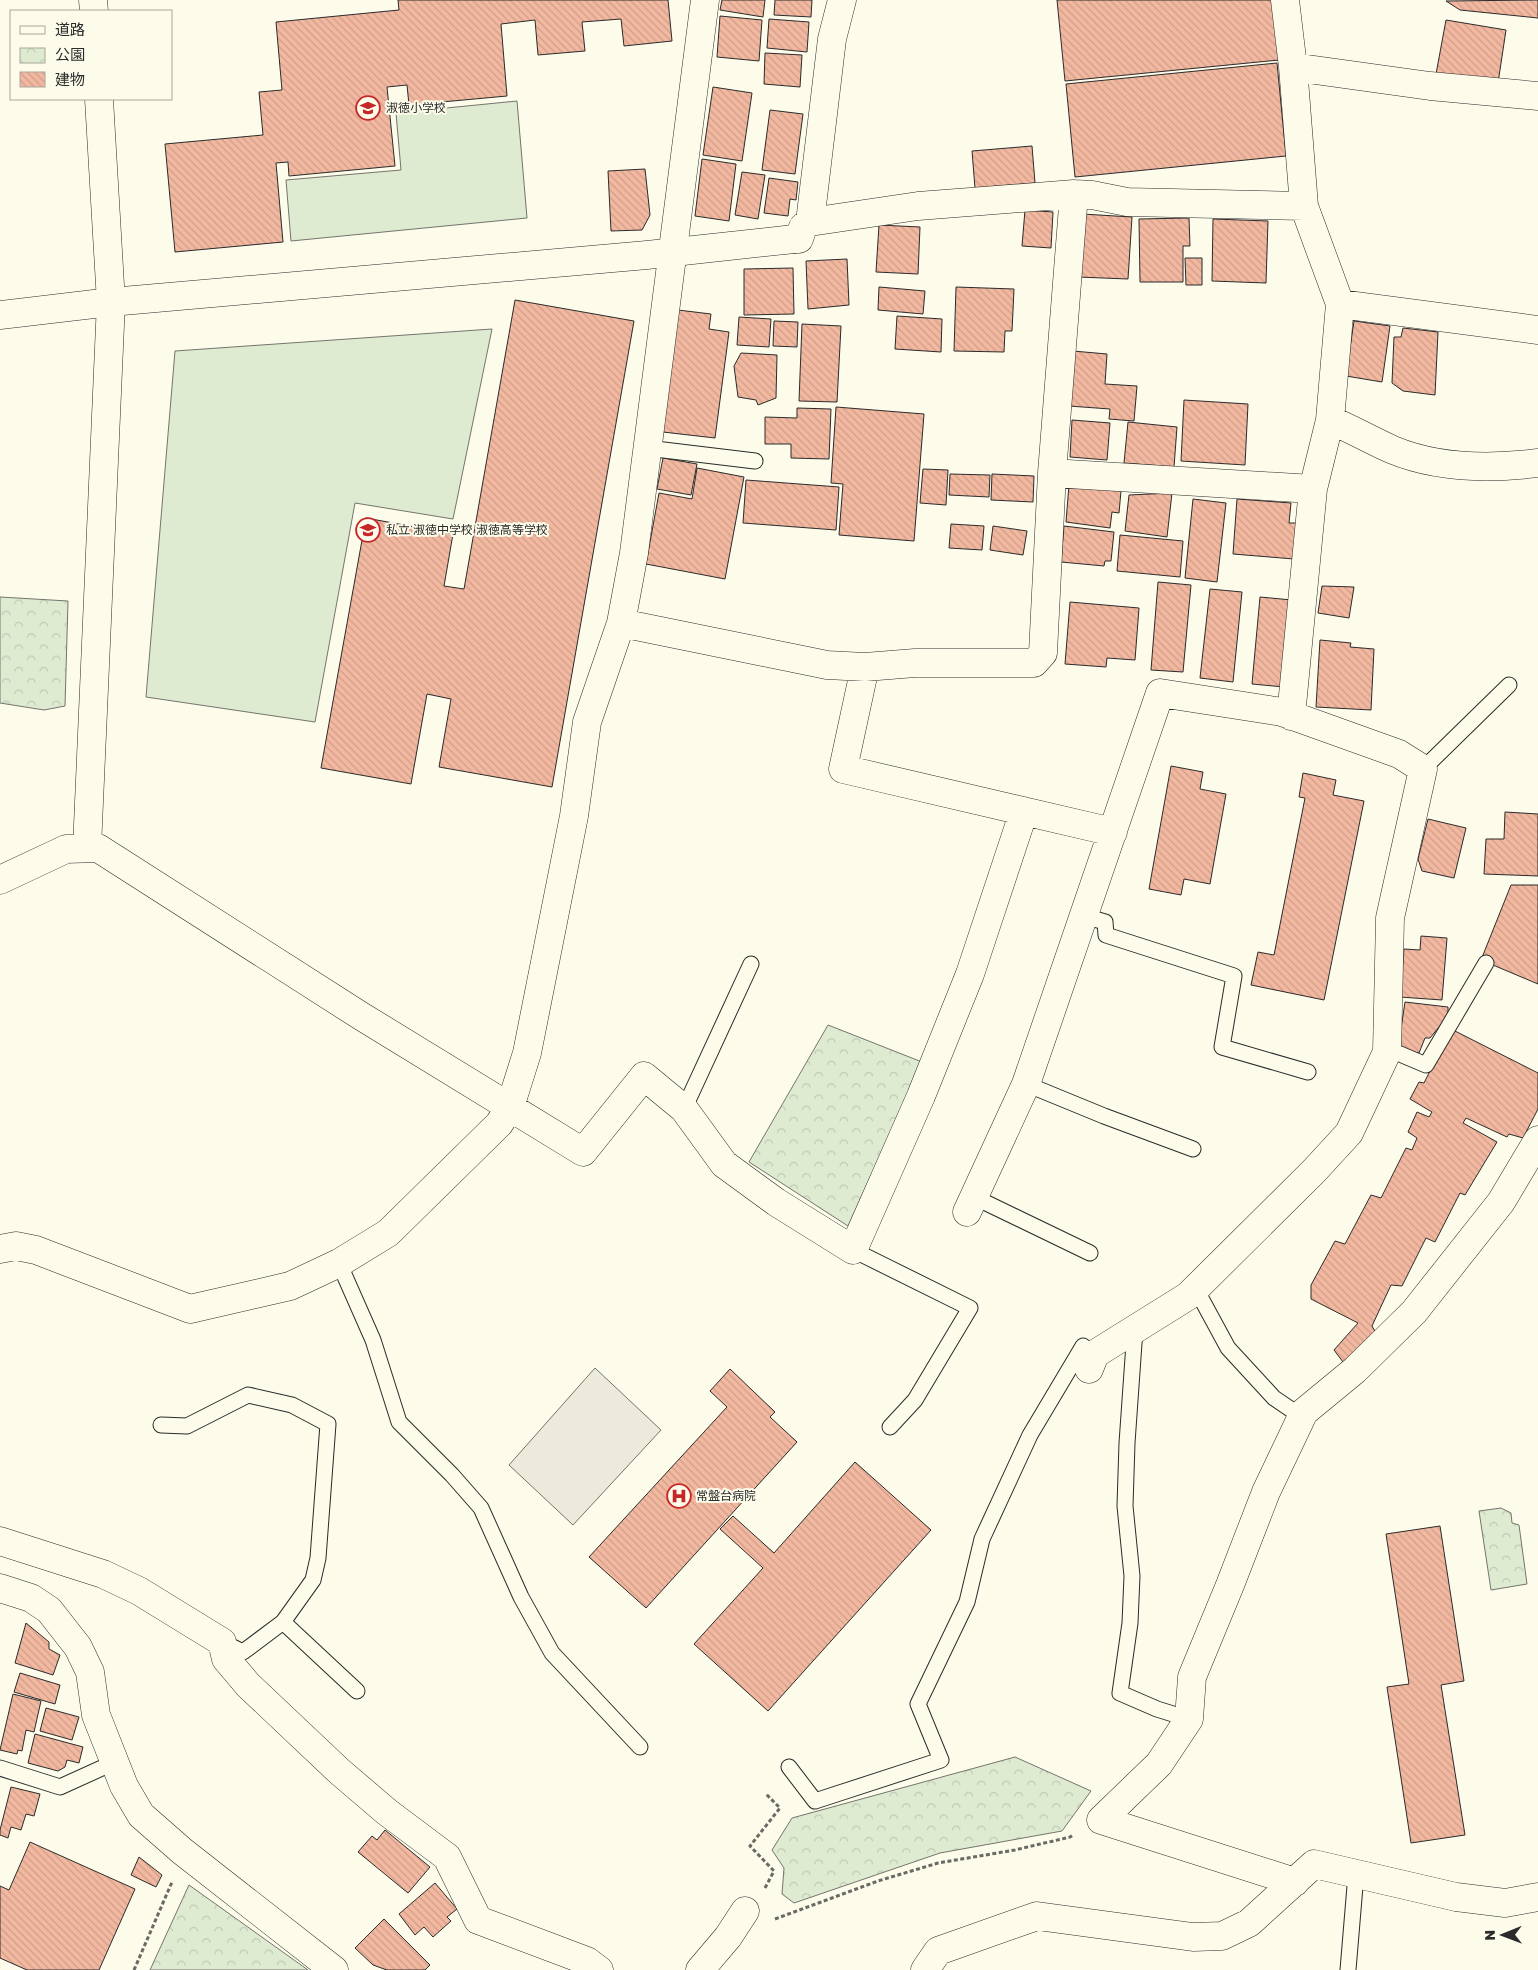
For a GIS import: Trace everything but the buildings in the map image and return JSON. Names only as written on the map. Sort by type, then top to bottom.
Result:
[{"type":"street","points":[[0,1249],[16,1246],[36,1250],[190,1309],[290,1286],[339,1264],[388,1233],[499,1124],[510,1107],[527,1053],[574,816],[587,722],[621,623],[634,553],[704,0]]},
{"type":"street","points":[[802,231],[832,39],[842,0]]},
{"type":"street","points":[[1285,0],[1293,67],[1304,206],[1340,304],[1330,420],[1313,489],[1291,716]]},
{"type":"street","points":[[1293,67],[1430,86],[1538,96]]},
{"type":"street","points":[[87,848],[111,302],[99,100]]},
{"type":"street","points":[[621,623],[827,665],[865,667],[915,663],[1034,663],[1043,653],[1052,473],[1074,194]]},
{"type":"street","points":[[0,315],[111,302],[671,252],[802,231],[918,206],[1074,194],[1092,195],[1127,202],[1304,206]]},
{"type":"street","points":[[1340,304],[1538,330]]},
{"type":"street","points":[[1330,420],[1394,450],[1438,463],[1482,467],[1538,463]]},
{"type":"street","points":[[1052,473],[1313,489]]},
{"type":"street","points":[[865,667],[843,769],[1113,832]]},
{"type":"street","points":[[970,1205],[1026,1084],[1160,693],[1272,711],[1291,716],[1399,754],[1423,769],[1390,918],[1387,1052],[1363,1091],[1349,1133],[1314,1171],[1196,1289],[1135,1329],[1092,1361]]},
{"type":"street","points":[[0,880],[66,849],[98,848],[361,1016],[583,1152],[644,1076],[684,1109],[724,1164],[776,1202],[853,1250],[921,1096],[970,974],[1024,811]]},
{"type":"street","points":[[1093,1823],[1159,1764],[1189,1719],[1192,1677],[1266,1492],[1304,1412],[1355,1370],[1414,1312],[1501,1202],[1538,1140]]},
{"type":"street","points":[[0,1541],[103,1574],[139,1591],[222,1642],[226,1659],[248,1685],[339,1771],[387,1812],[447,1857],[478,1920],[587,1961],[600,1970]]},
{"type":"street","points":[[0,1588],[31,1598],[49,1610],[78,1647],[90,1672],[96,1715],[124,1786],[141,1814],[182,1851],[334,1970]]},
{"type":"street","points":[[1093,1823],[1295,1882]]},
{"type":"street","points":[[924,1970],[938,1951],[1038,1916],[1193,1937],[1222,1936],[1249,1923],[1314,1864],[1456,1897],[1505,1902],[1538,1897]]},
{"type":"street","points":[[700,1970],[728,1936],[745,1911]]},
{"type":"lane","points":[[647,448],[755,461]]},
{"type":"lane","points":[[1423,769],[1508,685]]},
{"type":"lane","points":[[1084,916],[1105,922],[1106,935],[1234,976],[1222,1047],[1308,1072]]},
{"type":"lane","points":[[1387,1052],[1400,1054],[1426,1065],[1486,963]]},
{"type":"lane","points":[[684,1109],[751,964]]},
{"type":"lane","points":[[1026,1084],[1104,1116],[1193,1149]]},
{"type":"lane","points":[[970,1205],[1090,1253]]},
{"type":"lane","points":[[853,1250],[970,1308],[915,1400],[890,1427]]},
{"type":"lane","points":[[339,1264],[373,1340],[399,1422],[452,1475],[481,1508],[521,1597],[552,1653],[640,1747]]},
{"type":"lane","points":[[1196,1289],[1228,1348],[1274,1398],[1302,1418]]},
{"type":"lane","points":[[1135,1329],[1127,1443],[1125,1506],[1132,1576],[1130,1623],[1120,1692],[1157,1709],[1189,1719]]},
{"type":"lane","points":[[790,1768],[814,1801],[941,1760],[918,1704],[966,1602],[982,1539],[1030,1435],[1083,1346],[1092,1361]]},
{"type":"lane","points":[[161,1425],[187,1426],[248,1396],[292,1405],[328,1424],[318,1558],[313,1580],[283,1622],[242,1652],[222,1642]]},
{"type":"lane","points":[[283,1622],[356,1691]]},
{"type":"lane","points":[[0,1768],[60,1787],[115,1762]]},
{"type":"lane","points":[[1348,1970],[1356,1874]]},
{"type":"path","points":[[745,1911],[764,1890],[774,1871],[750,1846],[780,1808],[766,1794]]},
{"type":"path","points":[[772,1920],[878,1881],[938,1863],[1015,1850],[1070,1837],[1093,1823]]},
{"type":"path","points":[[134,1970],[173,1880]]},
{"type":"green space","points":[[517,101],[527,218],[291,241],[286,180],[401,170],[396,113]]},
{"type":"green space","points":[[492,329],[453,519],[355,503],[315,722],[146,697],[175,351]]},
{"type":"green space","points":[[0,597],[68,601],[65,706],[44,710],[0,703]]},
{"type":"green space","points":[[828,1025],[922,1062],[848,1226],[749,1162]]},
{"type":"green space","points":[[1501,1508],[1511,1513],[1512,1523],[1519,1525],[1527,1584],[1491,1590],[1479,1511]]},
{"type":"green space","points":[[1015,1757],[1091,1791],[1062,1831],[940,1853],[794,1903],[782,1894],[784,1868],[772,1850],[792,1818]]},
{"type":"green space","points":[[189,1885],[308,1970],[150,1970]]},
{"type":"shaded area","points":[[595,1368],[661,1430],[573,1525],[509,1465]]},
{"type":"place","name":"淑徳小学校","points":[[368,108]]},
{"type":"place","name":"私立 淑徳中学校 淑徳高等学校","points":[[368,530]]},
{"type":"place","name":"常盤台病院","points":[[679,1496]]}]
